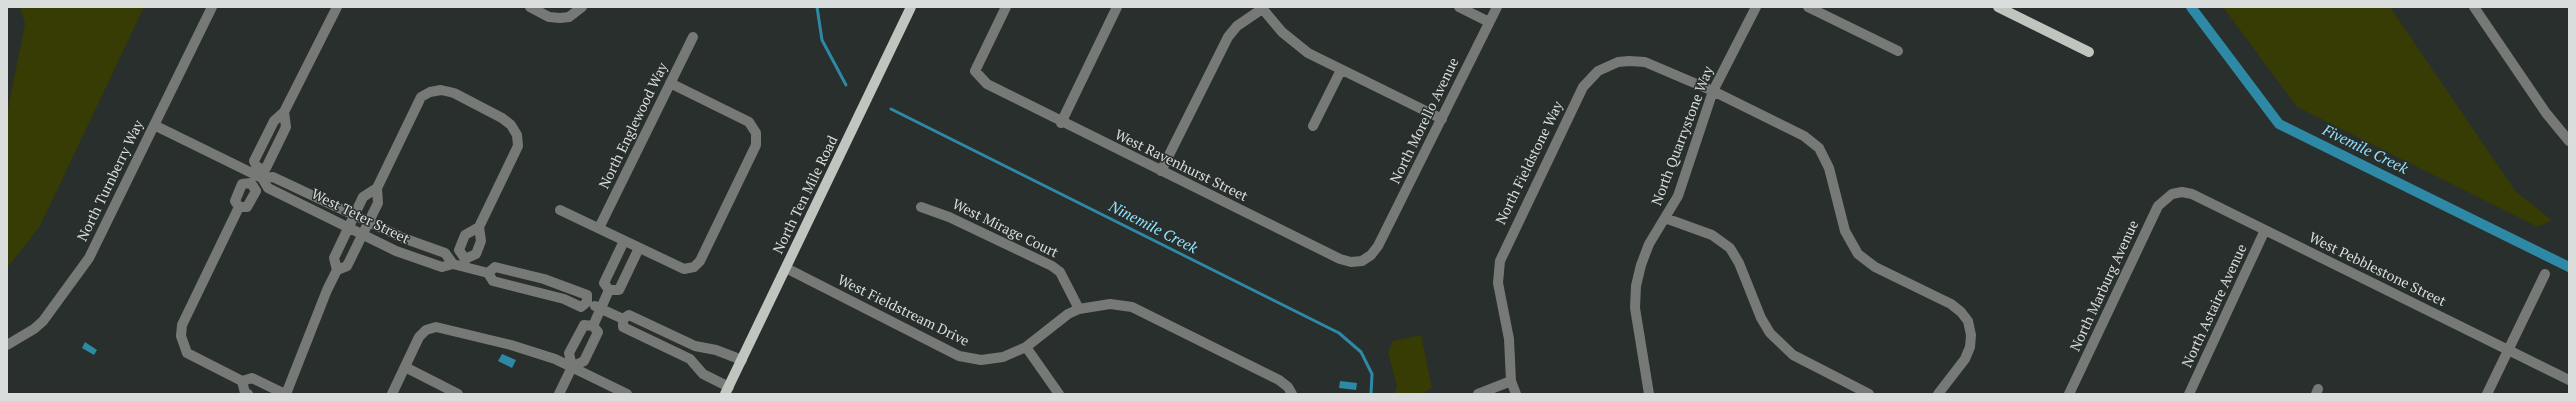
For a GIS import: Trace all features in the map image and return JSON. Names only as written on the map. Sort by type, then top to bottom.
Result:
[{"type":"main road","name":"North Ten Mile Road","points":[[727,390],[911,7]]},
{"type":"main road","points":[[2000,8],[2089,52]]},
{"type":"street","name":"North Turnberry Way","points":[[7,345],[34,329],[43,320],[75,279],[89,258],[212,7]]},
{"type":"street","points":[[337,7],[284,112],[286,127],[266,168],[242,184],[235,201],[239,207],[182,325],[182,345],[186,353],[242,381],[252,378],[286,394],[337,270],[334,258],[363,197],[377,188]]},
{"type":"street","points":[[530,7],[549,16],[569,17],[582,7]]},
{"type":"street","name":"West Ravenhurst Street","points":[[1006,7],[975,71],[986,84],[1061,123],[1340,259],[1351,262],[1362,261],[1371,255],[1378,246]]},
{"type":"street","points":[[1061,123],[1117,7]]},
{"type":"street","points":[[1459,7],[1489,22]]},
{"type":"street","name":"North Morello Avenue","points":[[1378,246],[1496,7]]},
{"type":"street","name":"North Quarrystone Way","points":[[1649,394],[1636,319],[1636,286],[1644,254],[1678,196],[1713,91],[1756,7]]},
{"type":"street","points":[[1808,7],[1898,51]]},
{"type":"street","points":[[2474,7],[2546,113],[2569,141]]},
{"type":"street","points":[[1161,171],[1228,37],[1237,26],[1261,8],[1299,47],[1341,70],[1442,119]]},
{"type":"street","name":"North Englewood Way","points":[[599,228],[693,36]]},
{"type":"street","name":"North Fieldstone Way","points":[[1516,394],[1511,381],[1509,339],[1498,283],[1500,261],[1583,87],[1598,71],[1618,62],[1629,61],[1645,62],[1713,91],[1804,136],[1819,148],[1829,168],[1845,231],[1858,254],[1875,267],[1951,304],[1961,312],[1968,321],[1972,334],[1970,347],[1965,359],[1938,394]]},
{"type":"street","points":[[1313,126],[1341,70]]},
{"type":"street","points":[[560,210],[684,269],[694,267],[700,261],[756,145],[756,132],[749,122],[670,83]]},
{"type":"street","points":[[337,270],[347,266],[378,203],[377,188],[421,97],[430,92],[441,90],[454,93],[502,118],[511,125],[516,135],[518,146],[479,227],[481,241],[476,254],[465,263],[459,250],[465,235],[479,227]]},
{"type":"street","name":"West Teter Street","points":[[154,125],[256,176],[268,188],[396,251],[432,265],[442,267],[465,263],[488,273],[492,281],[564,299],[581,307],[588,302],[623,319]]},
{"type":"street","name":"West Teter Street","points":[[256,176],[273,177],[368,223],[402,238],[445,253],[453,264]]},
{"type":"street","name":"West Pebblestone Street","points":[[2172,194],[2182,192],[2192,194],[2569,380]]},
{"type":"street","name":"North Marburg Avenue","points":[[2069,394],[2158,206],[2172,194]]},
{"type":"street","name":"West Mirage Court","points":[[921,207],[949,217],[1052,266],[1060,272],[1079,309]]},
{"type":"street","points":[[1665,218],[1712,235],[1730,248],[1739,262],[1761,318],[1770,332],[1793,355],[1869,394]]},
{"type":"street","name":"North Astaire Avenue","points":[[2189,394],[2265,230]]},
{"type":"street","points":[[609,290],[604,283],[624,241]]},
{"type":"street","points":[[609,290],[619,290],[639,248]]},
{"type":"street","name":"West Fieldstream Drive","points":[[786,268],[959,356],[981,360],[992,360],[1026,346],[1068,314],[1079,309],[1110,304],[1132,307],[1279,380],[1290,390]]},
{"type":"street","points":[[2487,394],[2545,274]]},
{"type":"street","points":[[593,326],[609,290]]},
{"type":"street","name":"West Teter Street","points":[[623,319],[629,315],[695,346],[716,350],[742,360]]},
{"type":"street","name":"West Teter Street","points":[[623,319],[623,327],[690,360],[704,374],[727,390]]},
{"type":"street","points":[[559,394],[572,366],[569,353],[584,325],[593,326],[598,332],[584,361],[572,366]]},
{"type":"street","points":[[392,394],[419,337],[426,330],[436,326],[511,345],[572,366],[627,394]]},
{"type":"street","points":[[1026,346],[1059,394]]},
{"type":"street","points":[[405,367],[458,394]]},
{"type":"street","points":[[242,381],[245,392],[248,394]]},
{"type":"street","points":[[1478,394],[1511,381]]},
{"type":"green space","points":[[20,7],[144,7],[40,226],[7,268],[7,113],[25,24]]},
{"type":"green space","points":[[2223,7],[2390,7],[2516,192],[2552,220],[2538,227],[2297,107]]},
{"type":"green space","points":[[1421,335],[1432,388],[1421,394],[1394,394],[1397,387],[1388,352],[1393,341]]},
{"type":"water","points":[[85,342],[97,350],[94,355],[82,348]]},
{"type":"water","points":[[502,354],[516,360],[512,368],[498,361]]},
{"type":"water","points":[[1340,381],[1357,383],[1356,390],[1339,388]]},
{"type":"waterway","name":"Ninemile Creek","points":[[817,7],[822,40],[846,85]]},
{"type":"waterway","name":"Fivemile Creek","points":[[2191,7],[2279,124],[2569,267]]},
{"type":"waterway","name":"Ninemile Creek","points":[[891,109],[1339,333],[1361,352],[1372,374],[1371,394]]}]
